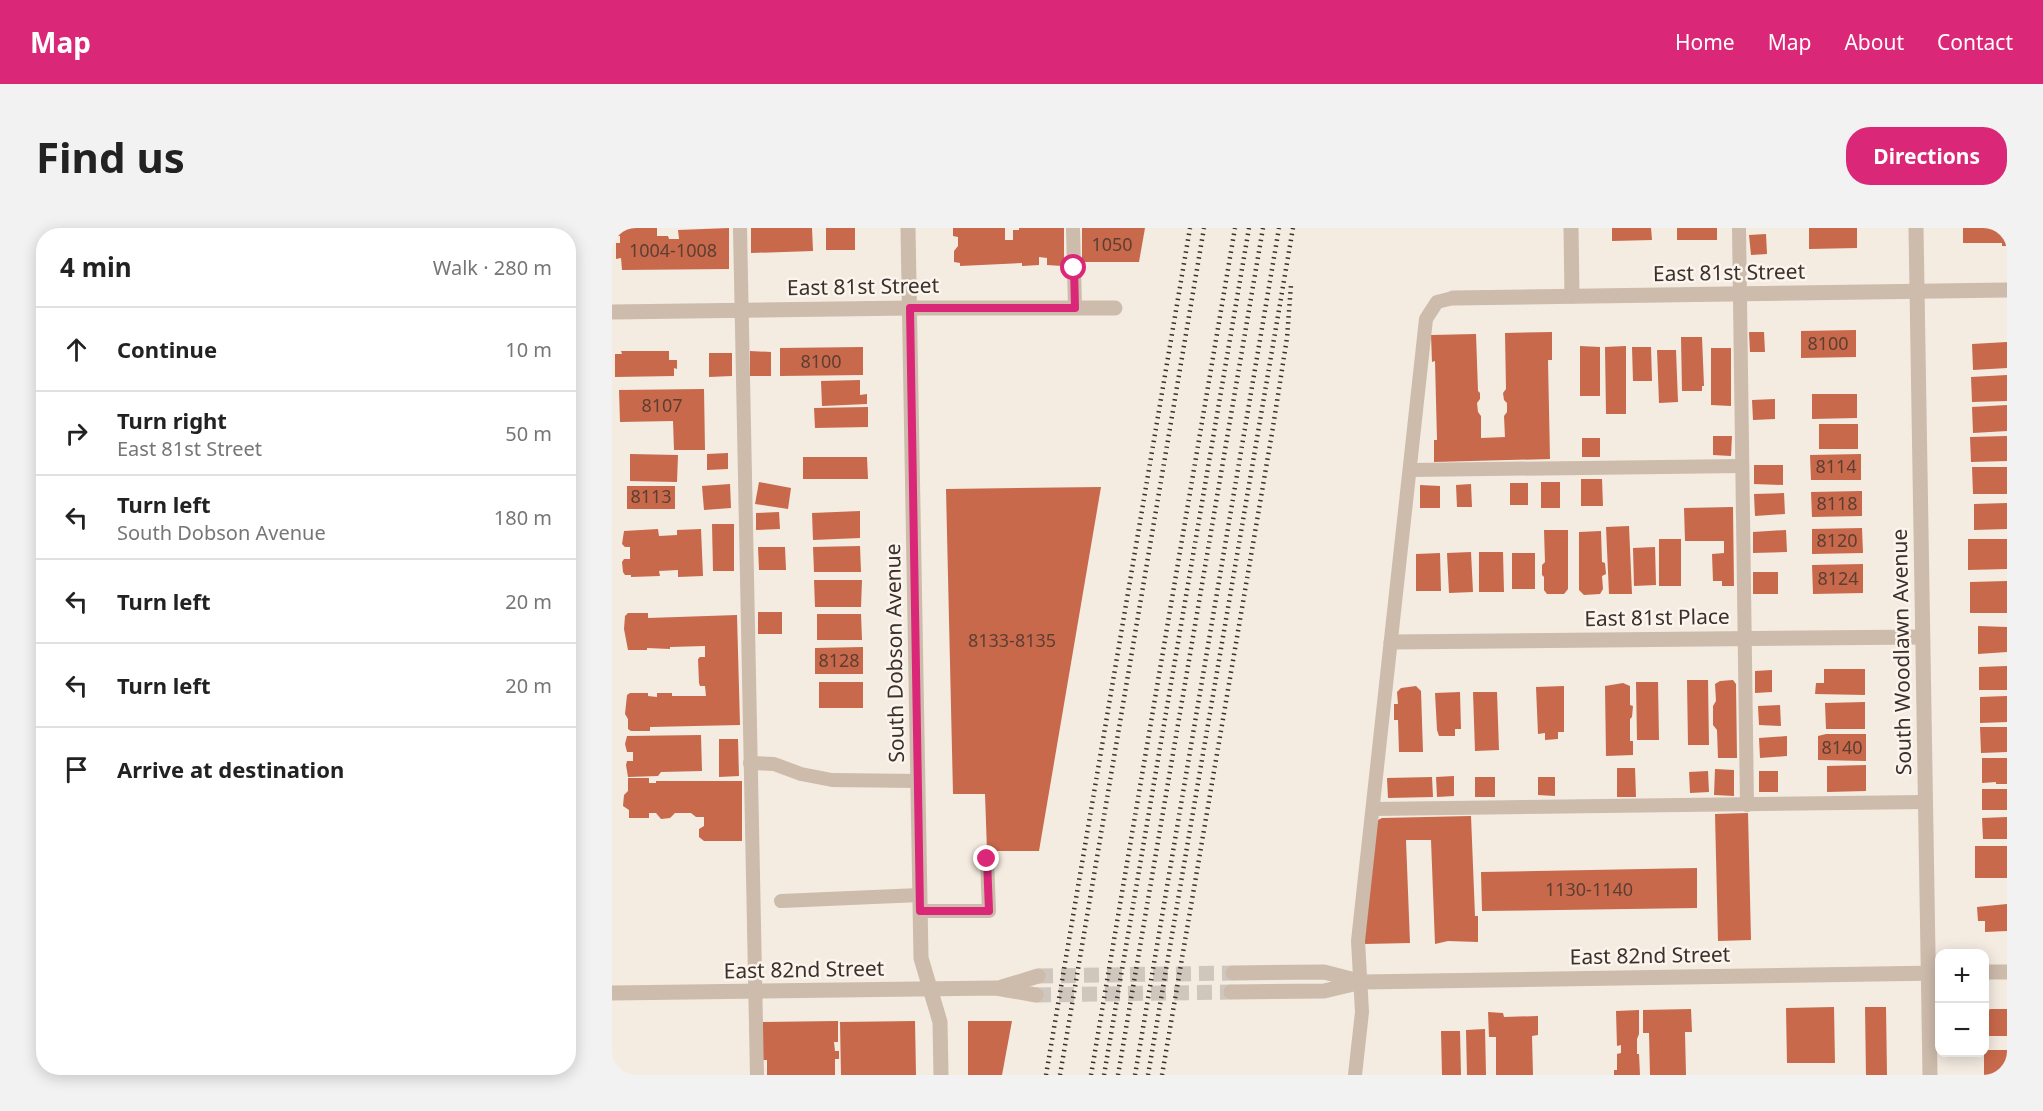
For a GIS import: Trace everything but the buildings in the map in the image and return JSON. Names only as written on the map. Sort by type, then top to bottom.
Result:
[{"type":"street","name":"South Dobson Avenue","points":[[908,228],[921,958],[940,1022],[941,1075]]},
{"type":"street","points":[[1571,228],[1572,296]]},
{"type":"street","name":"South Woodlawn Avenue","points":[[1916,228],[1925,802],[1934,973],[1930,1075]]},
{"type":"street","name":"East 81st Street","points":[[1453,298],[2007,290]]},
{"type":"street","name":"East 81st Street","points":[[612,312],[1115,308]]},
{"type":"street","name":"East 81st Place","points":[[1391,642],[1922,637]]},
{"type":"street","name":"East 82nd Street","points":[[1233,973],[1324,972],[1362,982]]},
{"type":"street","points":[[1989,972],[2007,972]]},
{"type":"street","name":"East 82nd Street","points":[[1231,992],[1324,991],[1362,982],[1934,973]]},
{"type":"street","name":"East 82nd Street","points":[[996,988],[1038,976]]},
{"type":"street","name":"East 82nd Street","points":[[612,993],[996,988],[1036,995]]},
{"type":"lane","points":[[740,228],[757,1075]]},
{"type":"lane","points":[[1073,228],[1075,308]]},
{"type":"lane","points":[[1739,228],[1747,805]]},
{"type":"lane","points":[[1355,1075],[1362,1012],[1358,941],[1426,320],[1437,302],[1453,298]]},
{"type":"lane","points":[[1410,470],[1742,466]]},
{"type":"lane","points":[[750,763],[774,764],[801,774],[832,780],[918,782]]},
{"type":"lane","points":[[1373,809],[1925,802]]},
{"type":"lane","points":[[781,901],[920,903],[989,911],[987,859]]},
{"type":"tunnel","points":[[1038,976],[1233,973]]},
{"type":"tunnel","points":[[1036,995],[1231,992]]},
{"type":"railway","points":[[1046,1075],[1190,228]]},
{"type":"railway","points":[[1060,1075],[1204,228]]},
{"type":"railway","points":[[1091,1075],[1235,228]]},
{"type":"railway","points":[[1104,1075],[1249,228]]},
{"type":"railway","points":[[1118,1075],[1263,228]]},
{"type":"railway","points":[[1135,1075],[1279,228]]},
{"type":"railway","points":[[1148,1075],[1293,228]]},
{"type":"railway","points":[[1162,1075],[1272,433],[1287,338],[1291,285]]},
{"type":"route","points":[[987,859],[989,911],[920,911],[910,308],[1075,308],[1074,268]]}]
